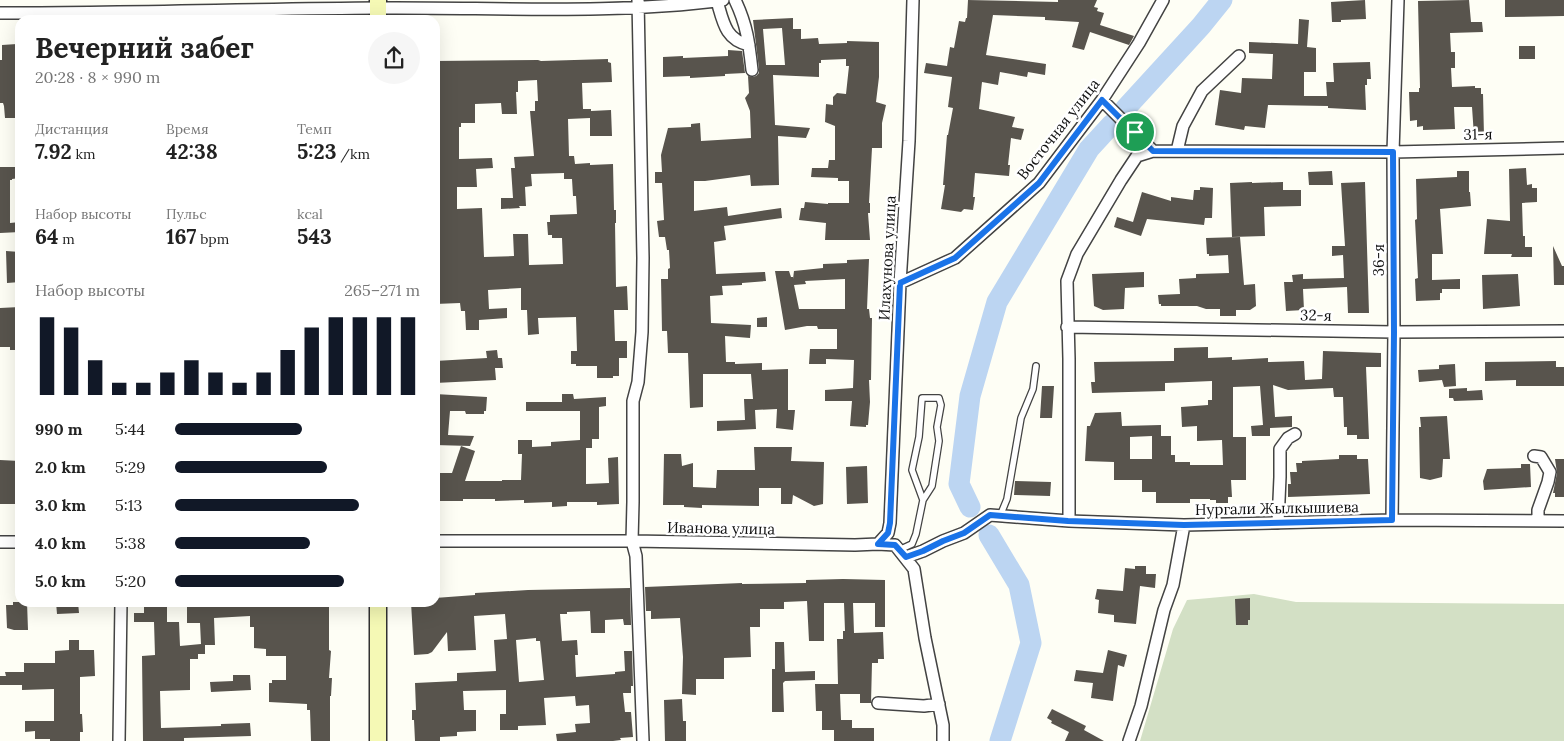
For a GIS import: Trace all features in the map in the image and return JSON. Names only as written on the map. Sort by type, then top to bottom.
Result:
[{"type":"street","points":[[153,15],[378,9],[598,9],[638,3],[655,7],[720,0],[729,35],[741,43],[749,45]]},
{"type":"street","points":[[735,0],[748,32],[752,70]]},
{"type":"street","name":"Илахунова улица","points":[[878,544],[888,533],[890,523],[900,283],[909,141],[913,0]]},
{"type":"street","name":"Восточная улица","points":[[900,283],[955,258],[1039,183],[1102,100],[1139,43],[1163,0]]},
{"type":"street","name":"36-я","points":[[1392,520],[1393,152],[1398,0]]},
{"type":"street","points":[[638,3],[643,204],[642,332],[638,382],[633,401],[632,541],[636,556],[643,741]]},
{"type":"street","points":[[0,14],[58,15]]},
{"type":"street","points":[[1177,151],[1184,126],[1202,91],[1239,56]]},
{"type":"street","points":[[1068,521],[1069,359],[1067,281],[1077,254],[1137,156],[1153,151],[1102,100]]},
{"type":"street","name":"31-я","points":[[1153,151],[1393,152],[1564,148]]},
{"type":"street","name":"32-я","points":[[1067,327],[1394,332],[1564,331]]},
{"type":"street","points":[[1278,523],[1280,449],[1288,438],[1295,434]]},
{"type":"street","points":[[1534,456],[1541,457],[1550,472],[1538,510],[1538,521]]},
{"type":"street","points":[[902,554],[923,551],[964,533],[995,516]]},
{"type":"street","name":"Нургали Жылкышиева","points":[[995,516],[1068,521],[1184,525],[1392,520],[1564,521]]},
{"type":"street","points":[[1129,741],[1141,706],[1164,610],[1173,585],[1184,525]]},
{"type":"street","name":"Иванова улица","points":[[440,541],[632,541],[855,546],[878,544],[895,545],[902,554]]},
{"type":"street","points":[[0,542],[15,542]]},
{"type":"street","points":[[902,554],[914,569],[943,725],[943,741]]},
{"type":"street","points":[[119,741],[121,607]]},
{"type":"street","points":[[378,607],[378,741]]},
{"type":"street","points":[[878,703],[924,706],[939,704]]},
{"type":"lane","points":[[995,516],[1006,499],[1020,418],[1033,389],[1036,366]]},
{"type":"lane","points":[[902,554],[912,544],[923,500],[932,486],[939,442],[937,427],[941,405],[939,398],[922,398],[919,437],[912,470],[923,500]]},
{"type":"green space","points":[[1254,594],[1296,602],[1564,604],[1564,741],[1140,741],[1173,629],[1187,600]]},
{"type":"building","points":[[968,0],[1058,2],[1058,0],[1097,0],[1094,7],[1098,8],[1097,11],[1104,13],[1100,25],[1134,36],[1129,45],[1090,32],[1084,50],[1072,47],[1079,22],[1045,20],[1045,17],[993,15],[986,55],[1046,64],[1045,75],[1028,72],[1027,77],[1000,72],[998,85],[982,82],[979,109],[1015,117],[1012,127],[1024,129],[1021,140],[1011,138],[1008,165],[1010,165],[1009,176],[975,173],[973,210],[964,209],[961,212],[941,209],[945,185],[943,185],[947,135],[953,108],[948,107],[952,77],[924,73],[926,63],[947,66],[950,47],[954,48],[959,21],[965,22],[967,18]]},
{"type":"building","points":[[1365,0],[1366,19],[1332,22],[1331,2]]},
{"type":"building","points":[[1469,0],[1471,22],[1482,22],[1483,32],[1450,33],[1451,52],[1455,52],[1455,68],[1451,68],[1452,87],[1475,86],[1475,88],[1481,88],[1481,94],[1483,94],[1484,136],[1474,136],[1472,107],[1454,107],[1455,129],[1423,130],[1423,126],[1417,127],[1417,120],[1410,121],[1409,92],[1419,92],[1420,88],[1418,1]]},
{"type":"building","points":[[1505,0],[1564,0],[1564,16],[1505,17]]},
{"type":"building","points":[[793,18],[793,29],[801,29],[801,39],[818,38],[819,44],[847,43],[847,41],[879,42],[879,77],[876,102],[886,105],[882,123],[882,148],[872,148],[870,213],[868,213],[870,240],[825,240],[826,223],[799,220],[801,208],[804,208],[805,202],[849,203],[849,181],[838,181],[838,178],[811,177],[812,168],[828,168],[829,160],[835,160],[835,126],[825,122],[826,104],[833,105],[833,97],[837,93],[846,94],[849,66],[846,66],[846,59],[821,60],[821,63],[819,63],[819,77],[773,75],[775,125],[810,128],[806,138],[778,136],[779,185],[751,186],[750,175],[694,181],[694,211],[727,207],[728,216],[781,208],[782,218],[724,226],[726,240],[714,242],[716,274],[765,272],[766,281],[722,286],[723,295],[710,296],[711,323],[751,325],[750,338],[725,336],[726,362],[735,362],[735,364],[762,363],[762,370],[788,369],[788,410],[795,410],[793,430],[776,428],[777,409],[755,410],[756,429],[717,431],[717,421],[745,420],[744,399],[753,399],[751,374],[703,374],[703,407],[690,408],[688,353],[668,353],[667,331],[662,331],[661,279],[668,279],[668,269],[670,268],[669,250],[667,250],[665,237],[659,237],[657,221],[664,220],[662,183],[655,183],[655,172],[662,172],[661,155],[668,128],[691,127],[691,124],[700,123],[701,141],[751,138],[750,111],[745,98],[749,93],[748,76],[756,76],[759,73],[753,20]],"holes":[[[782,28],[785,65],[766,65],[763,29]]]},
{"type":"building","points":[[1299,19],[1309,20],[1307,47],[1316,48],[1316,72],[1304,72],[1304,96],[1327,96],[1326,82],[1334,82],[1333,63],[1370,62],[1371,79],[1367,79],[1367,85],[1365,85],[1366,110],[1328,108],[1328,106],[1268,105],[1265,128],[1245,126],[1244,130],[1215,125],[1220,90],[1241,93],[1242,78],[1272,79],[1273,54],[1249,53],[1249,42],[1298,44]]},
{"type":"building","points":[[15,44],[15,118],[5,118],[3,103],[0,103],[2,45]]},
{"type":"building","points":[[1519,46],[1535,46],[1535,59],[1519,59]]},
{"type":"building","points":[[728,50],[742,51],[745,73],[690,78],[690,76],[663,77],[663,57],[728,56]]},
{"type":"building","points":[[608,59],[608,62],[611,63],[612,82],[582,83],[583,109],[591,109],[591,111],[611,110],[612,136],[590,136],[590,118],[568,119],[569,156],[574,156],[575,164],[613,164],[614,210],[616,210],[616,287],[627,286],[628,310],[614,310],[615,341],[627,341],[627,358],[619,358],[619,376],[613,376],[613,378],[597,378],[597,366],[576,366],[576,364],[571,364],[571,351],[577,351],[576,317],[538,318],[539,334],[528,335],[527,310],[521,310],[521,288],[488,290],[489,309],[507,308],[507,318],[479,320],[479,330],[466,330],[465,311],[461,311],[460,303],[440,304],[440,61]],"holes":[[[537,80],[538,101],[535,101],[535,111],[530,111],[534,156],[514,157],[515,168],[511,168],[513,198],[501,198],[501,209],[526,206],[525,187],[532,186],[531,174],[564,173],[564,179],[572,179],[573,196],[576,196],[577,214],[550,215],[550,222],[547,222],[548,235],[552,235],[552,238],[562,238],[563,264],[529,265],[528,234],[513,234],[514,256],[484,257],[482,208],[457,209],[457,187],[477,187],[476,169],[493,168],[492,158],[459,159],[459,127],[461,127],[461,123],[475,123],[475,104],[501,103],[502,114],[517,114],[516,92],[518,92],[518,81]]]},
{"type":"building","points":[[0,167],[15,167],[15,179],[10,180],[10,223],[15,222],[15,232],[0,233]]},
{"type":"building","points":[[1526,168],[1527,185],[1532,184],[1532,188],[1537,188],[1537,202],[1522,203],[1525,247],[1532,247],[1532,257],[1511,257],[1512,254],[1484,254],[1487,219],[1510,221],[1509,169]]},
{"type":"building","points":[[1332,171],[1333,185],[1309,185],[1308,172]]},
{"type":"building","points":[[1457,171],[1469,171],[1471,206],[1440,209],[1443,254],[1432,254],[1432,280],[1460,279],[1460,289],[1442,289],[1440,300],[1416,301],[1415,279],[1418,278],[1415,220],[1417,219],[1416,179],[1457,177]]},
{"type":"building","points":[[1283,182],[1283,190],[1301,190],[1301,206],[1264,207],[1265,236],[1232,237],[1230,183]]},
{"type":"building","points":[[1365,182],[1369,313],[1348,313],[1347,287],[1303,289],[1304,310],[1286,311],[1284,282],[1293,282],[1292,275],[1303,274],[1303,279],[1344,278],[1343,255],[1332,256],[1332,246],[1345,246],[1341,183]]},
{"type":"building","points":[[1200,187],[1213,188],[1212,218],[1205,218],[1204,225],[1147,219],[1141,236],[1114,227],[1117,217],[1133,222],[1142,192],[1171,201],[1171,197],[1193,200],[1194,190],[1200,190]]},
{"type":"building","points":[[1240,237],[1244,285],[1255,284],[1256,306],[1250,310],[1236,310],[1236,316],[1220,316],[1220,309],[1206,309],[1197,306],[1161,306],[1159,304],[1158,295],[1180,294],[1179,279],[1196,278],[1196,274],[1229,273],[1228,255],[1209,256],[1207,254],[1206,238]]},
{"type":"building","points":[[1553,246],[1562,266],[1564,266],[1564,285],[1554,285]]},
{"type":"building","points":[[6,251],[15,252],[15,282],[7,283]]},
{"type":"building","points":[[869,259],[867,309],[869,309],[870,318],[872,318],[871,380],[869,380],[870,402],[868,425],[866,427],[850,426],[852,401],[825,401],[825,390],[853,388],[854,360],[826,359],[826,364],[809,364],[810,349],[837,349],[837,329],[818,329],[817,326],[807,326],[785,330],[775,271],[789,271],[793,279],[794,271],[823,268],[823,264],[847,263],[847,260]],"holes":[[[845,279],[845,309],[799,309],[794,285],[806,284],[805,281]]]},
{"type":"building","points":[[1144,272],[1144,287],[1125,288],[1124,309],[1103,310],[1094,306],[1092,274]]},
{"type":"building","points":[[1518,274],[1520,306],[1483,309],[1482,275]]},
{"type":"building","points":[[15,307],[15,350],[10,350],[10,347],[0,347],[0,308]]},
{"type":"building","points":[[767,317],[767,327],[757,327],[757,318]]},
{"type":"building","points":[[1208,347],[1208,358],[1232,357],[1232,360],[1268,358],[1268,362],[1304,361],[1305,380],[1322,379],[1323,351],[1381,353],[1381,367],[1366,367],[1369,439],[1357,439],[1357,435],[1347,435],[1347,427],[1344,427],[1343,397],[1334,397],[1333,388],[1288,390],[1273,385],[1275,417],[1292,416],[1292,427],[1270,428],[1270,436],[1252,436],[1251,426],[1263,425],[1260,386],[1233,387],[1233,437],[1246,437],[1246,480],[1231,480],[1232,497],[1228,497],[1228,503],[1216,503],[1216,500],[1210,499],[1190,499],[1190,503],[1156,503],[1156,492],[1142,492],[1142,480],[1114,480],[1114,462],[1085,461],[1087,426],[1090,426],[1095,413],[1121,412],[1122,426],[1161,425],[1161,436],[1171,436],[1171,455],[1175,455],[1175,462],[1190,462],[1190,465],[1223,465],[1222,440],[1197,441],[1197,426],[1182,427],[1181,407],[1208,405],[1208,400],[1212,400],[1212,381],[1165,383],[1165,391],[1092,393],[1091,382],[1095,382],[1094,362],[1174,361],[1174,348]],"holes":[[[1152,436],[1152,459],[1130,459],[1130,437]]]},
{"type":"building","points":[[497,350],[498,358],[502,358],[503,368],[495,368],[496,380],[440,383],[440,361],[487,358],[486,351]]},
{"type":"building","points":[[1556,361],[1556,367],[1564,367],[1564,386],[1516,386],[1516,380],[1485,381],[1485,362]]},
{"type":"building","points":[[1455,364],[1456,386],[1444,387],[1442,380],[1419,382],[1418,370],[1439,369],[1439,365]]},
{"type":"building","points":[[1042,386],[1054,386],[1052,418],[1040,418]]},
{"type":"building","points":[[1467,388],[1467,391],[1482,390],[1483,400],[1454,401],[1453,398],[1449,398],[1449,389]]},
{"type":"building","points":[[440,394],[487,397],[484,414],[466,414],[465,411],[450,411],[448,435],[474,436],[470,446],[440,445]]},
{"type":"building","points":[[562,394],[573,394],[574,399],[606,397],[606,406],[599,407],[599,439],[592,439],[592,448],[586,448],[586,484],[609,483],[608,458],[618,457],[619,504],[597,505],[597,502],[567,502],[567,506],[552,507],[552,502],[524,503],[524,500],[463,499],[463,501],[440,501],[440,473],[452,473],[461,446],[475,451],[465,481],[502,481],[521,480],[522,454],[518,454],[518,440],[532,440],[532,447],[551,446],[551,442],[580,440],[580,411],[526,411],[526,402],[562,402]]},
{"type":"building","points":[[1447,416],[1450,459],[1443,459],[1442,477],[1430,480],[1420,478],[1420,417]]},
{"type":"building","points":[[754,447],[792,447],[791,461],[824,462],[823,504],[814,506],[793,495],[792,504],[781,504],[781,488],[759,488],[759,506],[702,505],[702,508],[684,507],[684,505],[663,505],[664,454],[681,454],[682,466],[693,463],[693,487],[716,488],[717,470],[755,470]]},
{"type":"building","points":[[1339,455],[1357,455],[1357,459],[1368,459],[1370,494],[1288,497],[1288,484],[1291,484],[1290,472],[1297,472],[1296,463],[1339,459]]},
{"type":"building","points":[[1555,459],[1564,459],[1564,497],[1555,497],[1555,493],[1553,493],[1557,473]]},
{"type":"building","points":[[0,460],[15,461],[15,504],[0,504]]},
{"type":"building","points":[[1521,464],[1530,464],[1531,487],[1484,490],[1483,481],[1487,469],[1521,468]]},
{"type":"building","points":[[867,466],[868,503],[847,504],[846,467]]},
{"type":"building","points":[[1015,481],[1051,482],[1050,496],[1014,495]]},
{"type":"building","points":[[1135,566],[1146,566],[1146,574],[1156,574],[1155,588],[1140,586],[1136,624],[1114,622],[1114,615],[1098,613],[1099,600],[1095,599],[1097,589],[1123,591],[1125,568],[1135,569]]},
{"type":"building","points":[[806,580],[885,580],[885,627],[875,627],[875,603],[853,603],[854,633],[883,632],[884,659],[878,659],[878,663],[872,663],[871,703],[860,703],[860,694],[840,694],[841,720],[852,720],[852,728],[874,728],[874,741],[834,741],[834,730],[822,730],[822,711],[816,711],[815,684],[838,684],[837,639],[843,639],[843,631],[845,631],[844,603],[824,603],[824,641],[809,641],[807,601],[784,602],[784,609],[760,609],[760,627],[750,627],[751,657],[724,658],[724,679],[696,679],[696,695],[682,694],[683,657],[680,618],[651,619],[651,611],[646,611],[645,587],[742,583],[806,583]]},
{"type":"building","points":[[630,588],[631,625],[624,625],[623,619],[605,620],[605,633],[591,633],[590,611],[560,614],[562,641],[577,640],[578,655],[575,655],[576,677],[615,674],[615,672],[625,671],[624,651],[632,651],[633,686],[631,686],[631,693],[623,693],[625,712],[631,712],[633,737],[620,738],[621,740],[613,741],[557,741],[556,734],[576,732],[575,724],[590,723],[589,705],[576,706],[575,696],[544,698],[546,725],[518,726],[518,730],[500,730],[500,714],[506,714],[506,690],[463,691],[464,710],[476,710],[476,731],[457,732],[457,736],[440,737],[440,741],[415,741],[412,710],[416,710],[415,683],[457,681],[457,673],[496,671],[494,640],[507,639],[505,614],[474,616],[476,650],[448,651],[447,632],[432,652],[414,655],[411,607],[440,607],[440,598],[475,595],[475,593]],"holes":[[[536,638],[536,641],[540,641],[544,680],[519,682],[516,640]]]},
{"type":"building","points":[[1250,598],[1250,620],[1248,620],[1248,625],[1236,625],[1235,599]]},
{"type":"building","points":[[13,602],[15,602],[15,607],[27,607],[28,630],[7,628],[6,605],[13,605]]},
{"type":"building","points":[[56,607],[78,607],[79,613],[57,614]]},
{"type":"building","points":[[144,607],[167,607],[167,622],[179,622],[180,646],[201,644],[200,623],[187,623],[187,607],[329,607],[329,650],[331,651],[329,678],[332,678],[330,741],[311,741],[310,710],[307,710],[307,704],[269,702],[269,683],[272,683],[272,680],[286,680],[286,656],[266,656],[266,649],[254,648],[254,627],[250,627],[250,616],[214,618],[215,645],[205,645],[205,654],[198,654],[198,659],[190,659],[190,690],[160,691],[161,728],[250,723],[251,736],[184,738],[184,741],[143,741],[142,656],[155,655],[154,622],[134,622],[134,613],[144,613]]},
{"type":"building","points":[[69,640],[79,640],[79,650],[94,650],[95,676],[80,677],[80,714],[82,714],[83,732],[80,732],[80,741],[35,739],[35,731],[25,732],[25,721],[54,721],[54,689],[22,690],[22,685],[0,685],[0,676],[6,676],[5,672],[24,672],[24,663],[55,663],[55,651],[69,650]]},
{"type":"building","points":[[775,642],[784,642],[785,672],[815,671],[815,680],[785,681],[783,683],[784,712],[772,712],[772,669],[775,669]]},
{"type":"building","points":[[1108,650],[1127,655],[1124,667],[1118,665],[1113,701],[1091,698],[1093,683],[1074,681],[1076,670],[1103,673]]},
{"type":"building","points":[[233,675],[250,675],[251,690],[211,692],[210,682],[233,681]]},
{"type":"building","points":[[682,699],[683,721],[686,721],[686,741],[665,741],[664,700]]},
{"type":"building","points":[[1052,709],[1086,726],[1084,730],[1104,741],[1065,741],[1069,732],[1051,723],[1052,721],[1047,718]]},
{"type":"waterway","points":[[1125,109],[1201,26],[1222,0]]},
{"type":"waterway","points":[[970,507],[959,484],[970,396],[997,302],[1089,149],[1112,124]]},
{"type":"waterway","points":[[989,535],[1019,585],[1031,643],[1000,741]]},
{"type":"route","points":[[1102,100],[1135,132],[1153,151],[1393,152],[1392,520],[1184,525],[1068,521],[990,515],[964,533],[906,557],[895,545],[878,544],[888,533],[890,523],[900,283],[955,258],[1039,183],[1102,100]]}]
